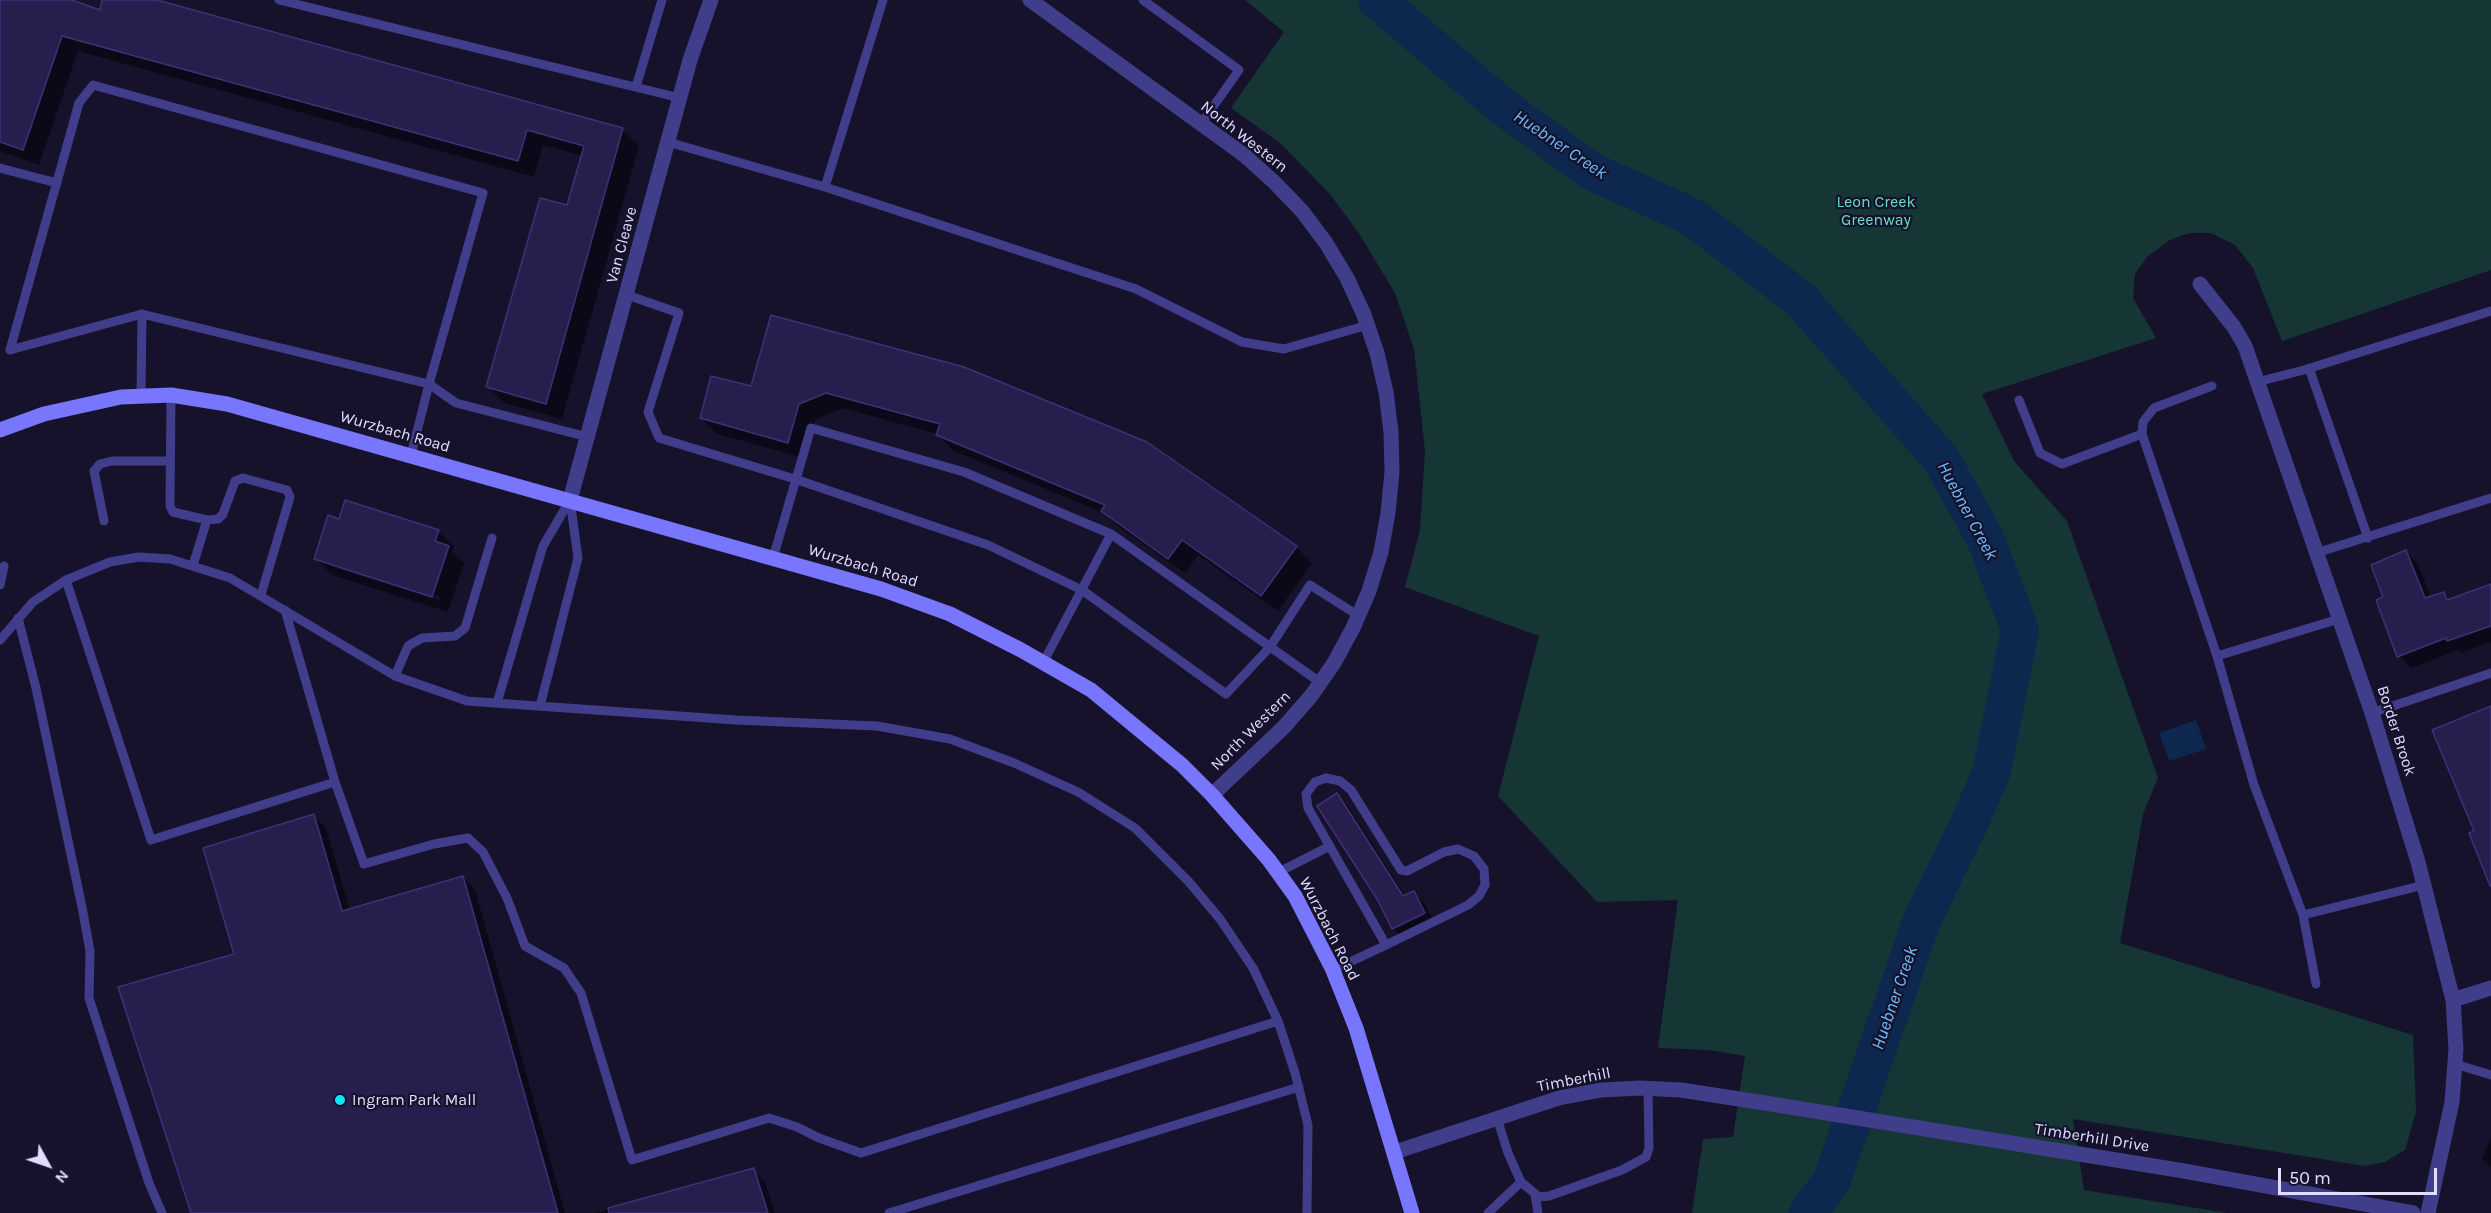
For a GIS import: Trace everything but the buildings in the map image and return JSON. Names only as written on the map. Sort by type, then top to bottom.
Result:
[{"type":"main road","name":"Wurzbach Road","points":[[0,430],[44,414],[121,397],[171,395],[227,404],[881,589],[950,614],[1044,663],[1091,690],[1182,765],[1212,795],[1295,896],[1333,970],[1356,1028],[1412,1213]]},
{"type":"street","name":"Van Cleave","points":[[570,500],[680,98],[711,0]]},
{"type":"street","name":"North Western","points":[[1030,0],[1251,162],[1302,211],[1326,243],[1347,278],[1368,325],[1386,392],[1391,432],[1392,472],[1389,513],[1381,552],[1359,616],[1321,683],[1284,727],[1212,795]]},
{"type":"street","name":"Border Brook","points":[[2200,284],[2234,327],[2245,346],[2372,713],[2424,885],[2453,1000],[2455,1064],[2452,1102],[2428,1213]]},
{"type":"street","points":[[2453,1000],[2491,988]]},
{"type":"street","name":"Timberhill","points":[[1395,1152],[1570,1096],[1601,1090],[1648,1088],[1681,1090],[1765,1103]]},
{"type":"street","name":"Timberhill Drive","points":[[1765,1103],[2184,1171],[2413,1213]]},
{"type":"lane","points":[[279,0],[680,98]]},
{"type":"lane","points":[[636,87],[662,0]]},
{"type":"lane","points":[[825,187],[883,0]]},
{"type":"lane","points":[[1143,0],[1239,70],[1201,124]]},
{"type":"lane","points":[[10,350],[79,103],[93,85],[483,193],[411,455]]},
{"type":"lane","points":[[668,142],[825,187],[1136,289],[1242,342],[1284,349],[1368,325]]},
{"type":"lane","points":[[0,168],[57,183]]},
{"type":"lane","points":[[627,295],[679,313],[648,412],[659,438],[795,479],[988,545],[1082,590],[1226,694],[1270,647],[1310,585],[1359,616]]},
{"type":"lane","points":[[2257,382],[2307,369],[2491,311]]},
{"type":"lane","points":[[141,397],[142,314]]},
{"type":"lane","points":[[0,352],[142,314],[429,384],[456,403],[588,437]]},
{"type":"lane","points":[[2307,369],[2368,538]]},
{"type":"lane","points":[[2212,386],[2154,408],[2143,422],[2142,434],[2217,656],[2254,785],[2303,915],[2316,984]]},
{"type":"lane","points":[[171,395],[170,506],[173,512],[207,520],[218,519],[223,514],[235,481],[243,478],[286,490],[290,497],[261,596]]},
{"type":"lane","points":[[2019,400],[2040,453],[2062,464],[2142,434]]},
{"type":"lane","points":[[773,558],[811,428],[964,472],[1111,534],[1321,683]]},
{"type":"lane","points":[[104,522],[94,471],[100,464],[112,461],[170,461]]},
{"type":"lane","points":[[2316,553],[2491,498]]},
{"type":"lane","points":[[497,703],[543,546],[570,500]]},
{"type":"lane","points":[[540,706],[578,558],[570,500]]},
{"type":"lane","points":[[193,565],[207,520]]},
{"type":"lane","points":[[1044,663],[1111,534]]},
{"type":"lane","points":[[395,676],[408,646],[422,638],[455,636],[465,628],[492,538]]},
{"type":"lane","points":[[0,640],[33,602],[66,580],[110,562],[139,557],[170,559],[230,578],[395,676],[467,701],[736,720],[877,726],[950,739],[1014,763],[1078,792],[1135,828],[1174,865],[1220,918],[1253,968],[1278,1021],[1299,1087],[1308,1125],[1307,1213]]},
{"type":"lane","points":[[0,585],[3,566]]},
{"type":"lane","points":[[66,580],[151,840],[334,782]]},
{"type":"lane","points":[[285,610],[334,782],[364,864],[435,844],[468,838],[483,852],[507,898],[525,946],[564,968],[581,993],[632,1160],[769,1118],[861,1153],[1278,1021]]},
{"type":"lane","points":[[18,618],[36,688],[82,907],[90,951],[89,998],[148,1183],[162,1213]]},
{"type":"lane","points":[[2217,656],[2339,619]]},
{"type":"lane","points":[[2372,713],[2491,673]]},
{"type":"lane","points":[[1333,970],[1386,945],[1468,905],[1479,896],[1485,885],[1484,869],[1474,856],[1458,849],[1444,852],[1407,871],[1401,870],[1351,790],[1340,780],[1326,778],[1315,782],[1306,794],[1308,808],[1386,945]]},
{"type":"lane","points":[[1278,873],[1330,846]]},
{"type":"lane","points":[[2303,915],[2424,885]]},
{"type":"lane","points":[[2455,1064],[2491,1075]]},
{"type":"lane","points":[[889,1213],[1299,1087]]},
{"type":"lane","points":[[1497,1118],[1508,1153],[1521,1182],[1539,1197],[1549,1196],[1622,1170],[1646,1157],[1649,1148],[1648,1088]]},
{"type":"lane","points":[[1488,1213],[1521,1182]]},
{"type":"lane","points":[[1535,1194],[1538,1213]]},
{"type":"green space","name":"Leon Creek Greenway","points":[[1245,0],[2491,0],[2491,270],[2282,341],[2253,268],[2235,245],[2211,233],[2189,233],[2170,240],[2147,257],[2135,274],[2133,298],[2156,338],[1982,394],[2014,461],[2067,521],[2158,778],[2143,814],[2120,943],[2413,1035],[2416,1112],[2405,1150],[2385,1162],[2365,1166],[2073,1119],[2084,1190],[2227,1213],[1692,1213],[1703,1139],[1733,1137],[1745,1056],[1709,1050],[1658,1048],[1678,900],[1597,902],[1498,796],[1539,636],[1405,587],[1420,530],[1425,451],[1414,349],[1395,293],[1358,232],[1329,193],[1280,143],[1231,108],[1284,32]]},
{"type":"water","points":[[2196,720],[2206,749],[2169,761],[2159,733]]},
{"type":"waterway","name":"Huebner Creek","points":[[1377,0],[1502,106],[1591,171],[1692,217],[1800,299],[1941,459],[1985,538],[2020,630],[1992,770],[1969,824],[1922,920],[1832,1180],[1808,1213]]},
{"type":"place","name":"Ingram Park Mall","points":[[340,1100]]}]
